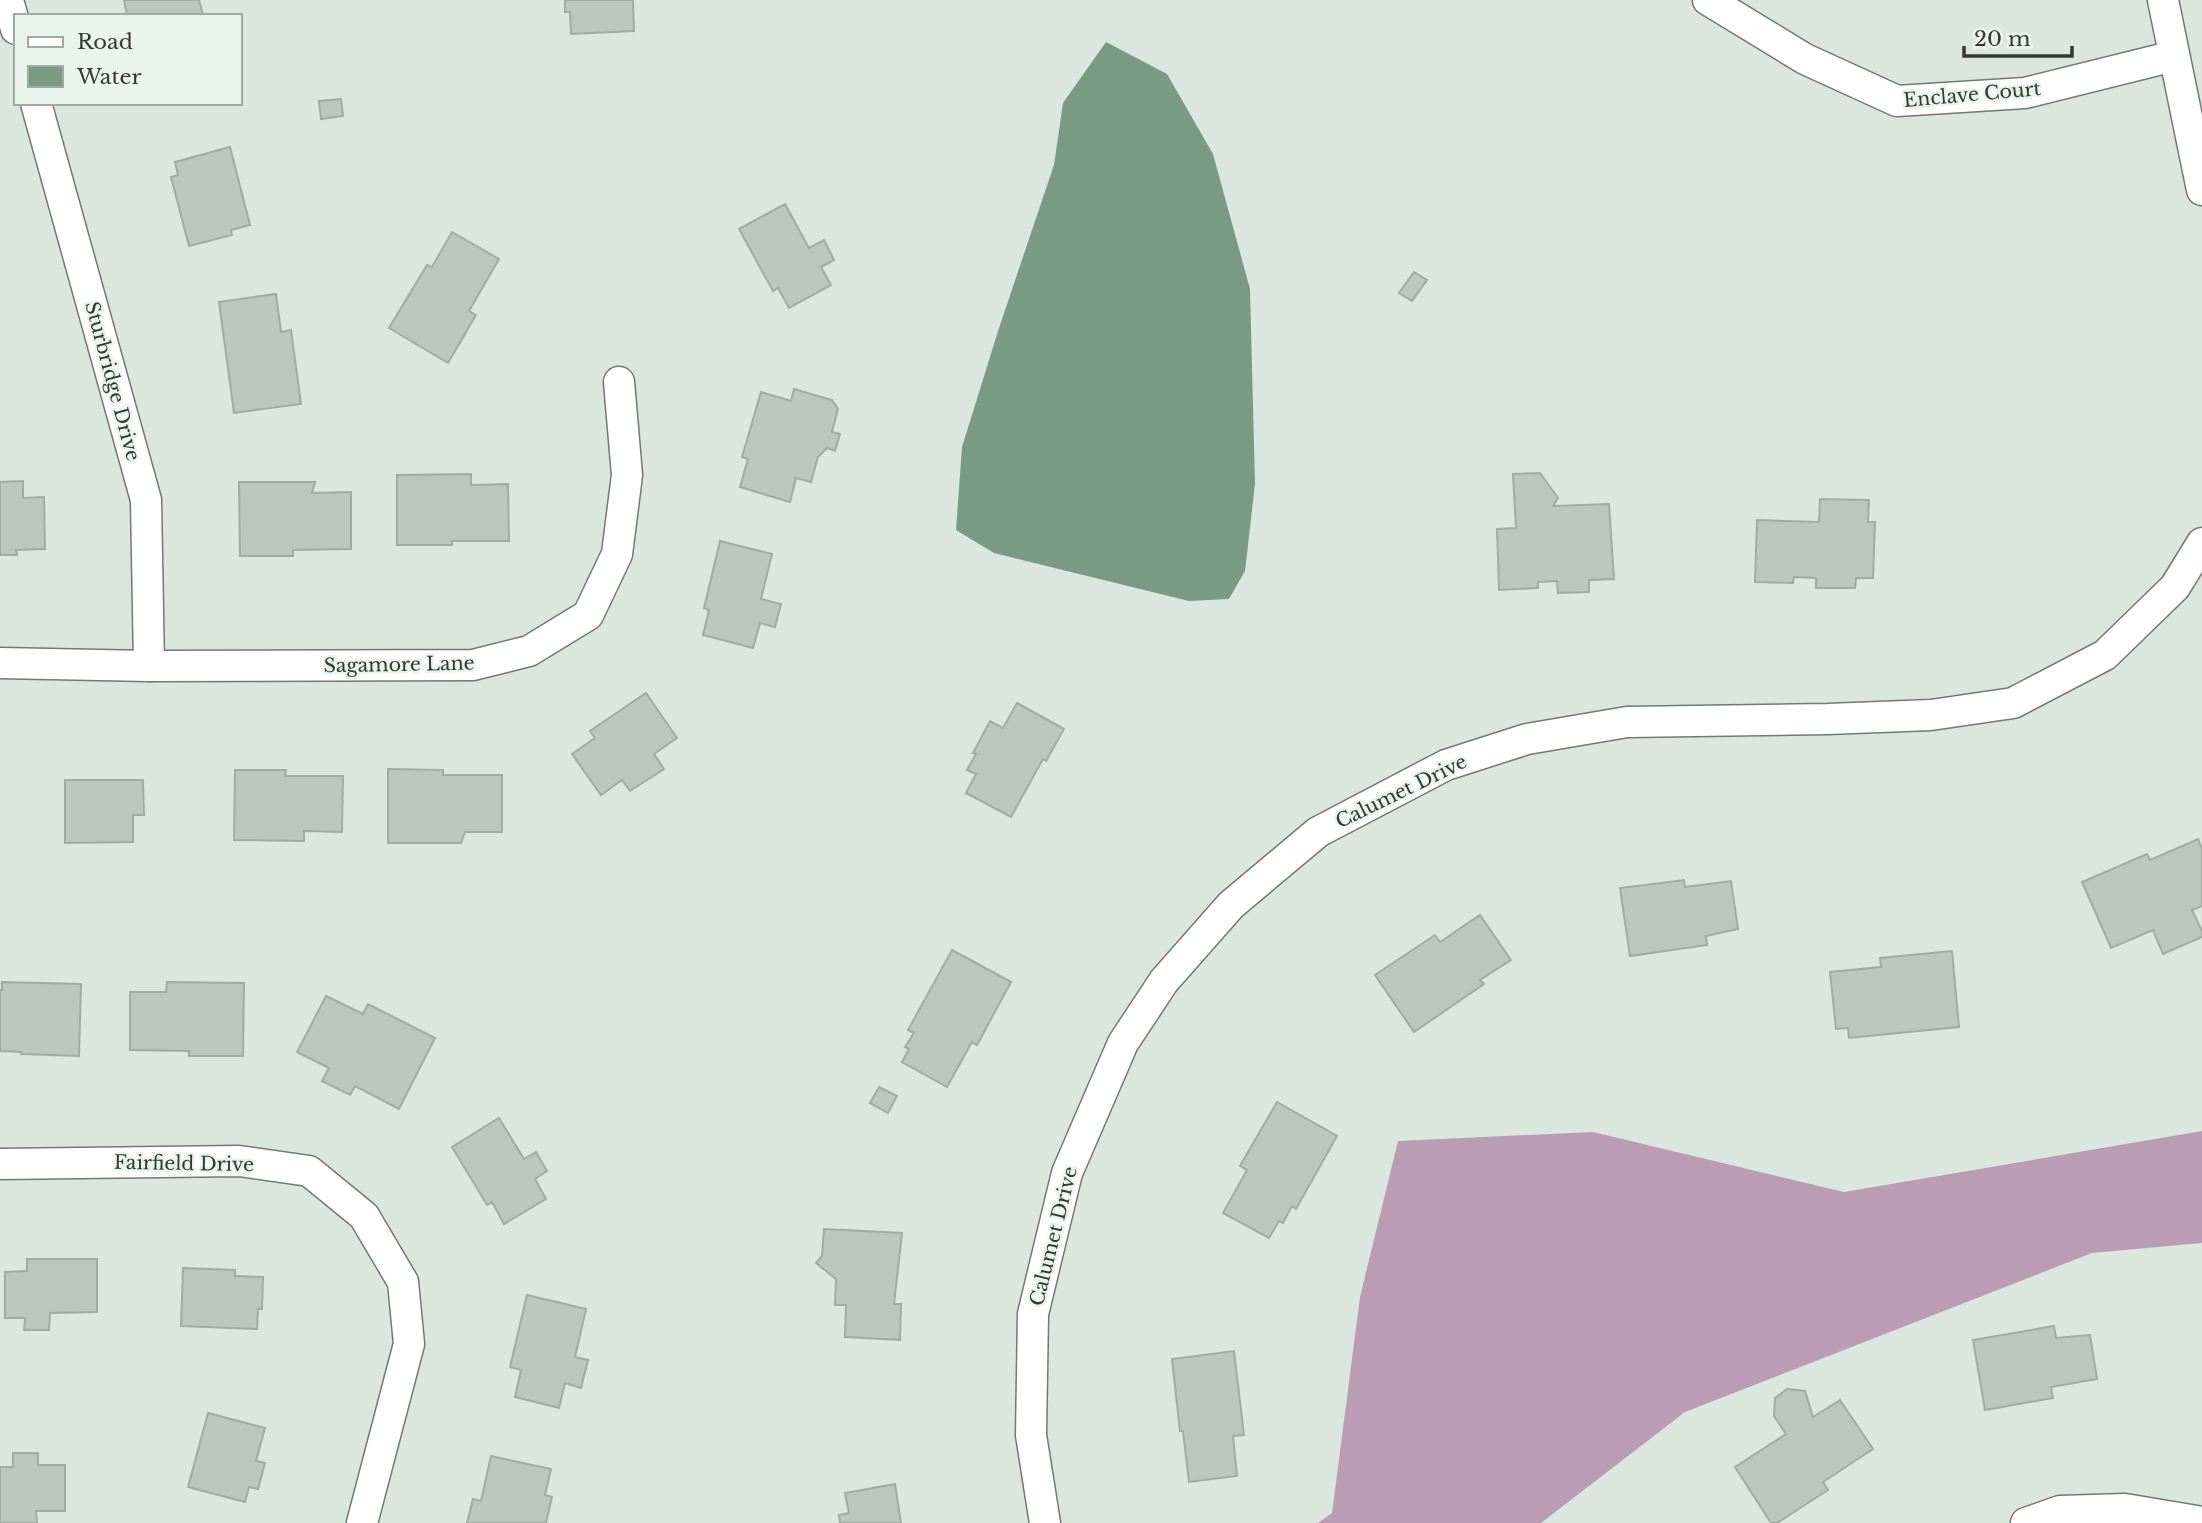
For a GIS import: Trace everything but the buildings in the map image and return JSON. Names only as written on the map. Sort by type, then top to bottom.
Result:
[{"type":"street","points":[[8,0],[14,22]]},
{"type":"street","name":"Enclave Court","points":[[1708,0],[1805,59],[1897,101],[2025,93],[2174,56]]},
{"type":"street","points":[[2163,0],[2202,190]]},
{"type":"street","name":"Sturbridge Drive","points":[[37,105],[146,500],[149,666]]},
{"type":"street","name":"Sagamore Lane","points":[[0,663],[149,666],[473,665],[529,651],[588,615],[617,554],[627,475],[619,382]]},
{"type":"street","name":"Calumet Drive","points":[[1045,1523],[1031,1435],[1033,1314],[1067,1173],[1124,1043],[1164,981],[1231,905],[1318,832],[1446,765],[1527,739],[1627,722],[1931,715],[2013,703],[2105,655],[2175,587],[2202,543]]},
{"type":"street","name":"Fairfield Drive","points":[[0,1164],[239,1161],[309,1171],[364,1216],[403,1282],[409,1344],[362,1523]]},
{"type":"street","points":[[2026,1523],[2060,1511],[2125,1509],[2202,1521]]},
{"type":"shaded area","points":[[2202,1131],[2202,1243],[2092,1253],[1685,1412],[1541,1523],[1318,1523],[1332,1513],[1360,1297],[1398,1141],[1593,1132],[1844,1192]]},
{"type":"water","points":[[1106,42],[1167,74],[1213,154],[1250,289],[1255,484],[1245,571],[1229,599],[1189,601],[994,553],[956,530],[962,447],[1054,165],[1063,103]]}]
